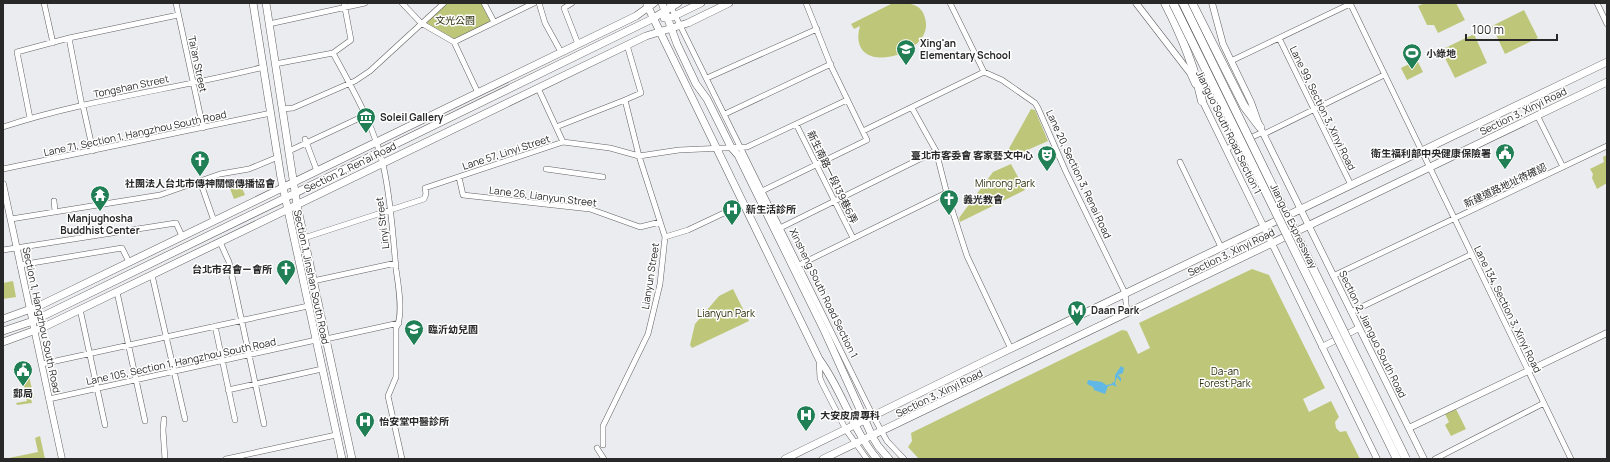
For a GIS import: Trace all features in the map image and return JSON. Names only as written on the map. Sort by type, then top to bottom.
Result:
[{"type":"highway","points":[[1165,3],[1194,66],[1202,101]]},
{"type":"highway","name":"Jianguo Expressway","points":[[1173,3],[1397,459]]},
{"type":"highway","name":"Jianguo Expressway","points":[[1183,3],[1406,459]]},
{"type":"highway","points":[[1192,3],[1244,106],[1262,131]]},
{"type":"main road","name":"Section 1, Jinshan South Road","points":[[253,3],[287,210],[342,459]]},
{"type":"main road","name":"Section 1, Jinshan South Road","points":[[266,3],[297,205],[352,459]]},
{"type":"main road","name":"Section 2, Ren’ai Road","points":[[3,319],[30,309],[214,221],[636,16],[647,6],[654,3]]},
{"type":"main road","points":[[652,19],[672,16],[701,3]]},
{"type":"main road","name":"Section 2, Ren’ai Road","points":[[3,342],[35,331],[80,310],[287,210],[382,162],[627,45],[677,26],[729,3]]},
{"type":"main road","name":"Section 2, Ren’ai Road","points":[[3,331],[32,321],[652,19],[669,5]]},
{"type":"main road","name":"Xinsheng South Road Section 1","points":[[669,5],[677,26],[677,44],[696,84],[707,99],[736,147],[825,332],[872,436],[889,459]]},
{"type":"main road","points":[[647,6],[658,32],[819,359],[830,374],[863,440],[877,459]]},
{"type":"main road","name":"Section 3, Xinyi Road","points":[[785,459],[1221,247],[1607,62]]},
{"type":"main road","name":"Section 3, Xinyi Road","points":[[822,459],[881,432],[1607,82]]},
{"type":"street","points":[[44,3],[53,43]]},
{"type":"street","name":"Tai’an Street","points":[[176,3],[203,128]]},
{"type":"street","points":[[269,24],[345,5],[365,3]]},
{"type":"street","points":[[402,3],[421,23],[454,42],[478,92]]},
{"type":"street","points":[[282,110],[294,110],[370,71],[444,3]]},
{"type":"street","points":[[484,3],[494,22]]},
{"type":"street","points":[[454,42],[534,3]]},
{"type":"street","points":[[539,3],[545,23],[561,52]]},
{"type":"street","points":[[572,3],[564,8],[578,44]]},
{"type":"street","points":[[641,3],[647,6]]},
{"type":"street","points":[[762,191],[867,140],[847,100],[806,3]]},
{"type":"street","points":[[863,131],[984,72],[950,3]]},
{"type":"street","name":"Jianguo South Road Section 1","points":[[1136,3],[1190,73],[1202,101],[1322,347]]},
{"type":"street","points":[[1212,3],[1223,44],[1252,102],[1262,131],[1300,209]]},
{"type":"street","points":[[1597,3],[1607,24]]},
{"type":"street","points":[[1231,61],[1350,4]]},
{"type":"street","name":"Lane 134, Section 3, Xinyi Road","points":[[1350,4],[1571,459]]},
{"type":"street","points":[[275,64],[332,53],[351,40],[345,5]]},
{"type":"street","points":[[30,118],[17,52],[69,38],[178,15]]},
{"type":"street","name":"Xinsheng South Road Section 1","points":[[677,26],[707,78],[725,114],[736,147],[762,191],[881,432],[887,441],[904,459]]},
{"type":"street","points":[[707,78],[817,29]]},
{"type":"street","points":[[69,38],[93,152]]},
{"type":"street","name":"Lane 99, Section 3, Xinyi Road","points":[[1279,38],[1351,185]]},
{"type":"street","points":[[556,127],[641,93],[627,45]]},
{"type":"street","name":"Linyi Street","points":[[332,53],[366,115],[380,152],[382,162],[390,209],[396,263],[399,323],[396,328],[396,377],[388,396],[402,459]]},
{"type":"street","points":[[725,114],[831,64]]},
{"type":"street","name":"Tongshan Street","points":[[3,127],[30,118],[264,67]]},
{"type":"street","name":"Lane 20, Section 3, Renai Road","points":[[984,72],[1002,80],[1036,103],[1066,172],[1125,294],[1127,313]]},
{"type":"street","points":[[1226,149],[1384,75]]},
{"type":"street","points":[[538,88],[563,142]]},
{"type":"street","name":"Lianyun Street","points":[[603,445],[603,426],[648,334],[654,314],[660,284],[665,237],[639,156],[625,100]]},
{"type":"street","points":[[639,156],[716,148],[747,147],[847,100]]},
{"type":"street","points":[[912,108],[936,152],[946,193],[971,266],[1011,349]]},
{"type":"street","name":"Lane 71, Section 1, Hangzhou South Road","points":[[3,169],[93,152],[271,113]]},
{"type":"street","points":[[289,151],[306,141],[366,115]]},
{"type":"street","points":[[1537,116],[1563,167]]},
{"type":"street","name":"新生南路一段139巷6弄","points":[[796,124],[853,238]]},
{"type":"street","points":[[306,141],[317,171]]},
{"type":"street","name":"Lane 57, Linyi Street","points":[[390,209],[424,198],[426,194],[425,188],[563,142],[610,148],[639,156]]},
{"type":"street","name":"新建道路地址待確認","points":[[1333,276],[1607,146]]},
{"type":"street","points":[[780,228],[936,152]]},
{"type":"street","points":[[10,219],[160,195],[220,174],[249,169],[278,157]]},
{"type":"street","points":[[1180,162],[1221,247]]},
{"type":"street","points":[[546,169],[603,177]]},
{"type":"street","name":"Lane 26, Lianyun Street","points":[[459,177],[463,195],[590,209],[640,227],[660,222]]},
{"type":"street","points":[[200,181],[214,221]]},
{"type":"street","name":"Section 1, Hangzhou South Road","points":[[3,184],[62,459]]},
{"type":"street","points":[[799,265],[946,193]]},
{"type":"street","points":[[54,200],[55,211]]},
{"type":"street","points":[[665,237],[688,230],[743,204]]},
{"type":"street","points":[[304,238],[390,209]]},
{"type":"street","name":"Section 2, Jianguo South Road","points":[[1300,209],[1424,459]]},
{"type":"street","points":[[3,250],[176,223],[182,236]]},
{"type":"street","points":[[220,242],[229,262],[264,424]]},
{"type":"street","points":[[20,264],[122,248],[129,262]]},
{"type":"street","points":[[1351,312],[1472,254]]},
{"type":"street","points":[[313,281],[396,263]]},
{"type":"street","points":[[152,275],[185,419]]},
{"type":"street","points":[[117,292],[145,421]]},
{"type":"street","points":[[42,364],[308,306]]},
{"type":"street","points":[[80,310],[105,425]]},
{"type":"street","points":[[326,339],[399,323]]},
{"type":"street","points":[[215,326],[234,420]]},
{"type":"street","points":[[1359,328],[1322,347],[1377,459]]},
{"type":"street","points":[[1409,428],[1607,333]]},
{"type":"street","name":"Lane 105, Section 1, Hangzhou South Road","points":[[49,399],[316,340]]},
{"type":"street","points":[[819,359],[820,378],[846,430],[867,459]]},
{"type":"street","points":[[228,390],[322,369]]},
{"type":"street","points":[[1435,459],[1544,403]]},
{"type":"street","points":[[164,419],[163,430],[165,459]]},
{"type":"street","points":[[226,459],[336,435]]},
{"type":"street","points":[[597,448],[604,459]]},
{"type":"green space","name":"文光公園","points":[[446,3],[482,3],[492,21],[454,39],[425,22]]},
{"type":"green space","points":[[893,3],[913,4],[917,6],[925,18],[925,31],[918,43],[906,51],[891,56],[877,57],[866,53],[859,43],[860,26],[854,29],[851,24]]},
{"type":"green space","points":[[1425,3],[1456,3],[1465,20],[1438,33],[1434,25],[1427,25],[1418,6]]},
{"type":"green space","points":[[1524,10],[1538,38],[1505,54],[1492,26]]},
{"type":"green space","points":[[1474,34],[1487,63],[1455,78],[1441,50]]},
{"type":"green space","name":"小綠地","points":[[1417,60],[1423,72],[1407,80],[1401,68]]},
{"type":"green space","name":"Minrong Park","points":[[1031,109],[1035,110],[1048,141],[1002,161]]},
{"type":"green space","points":[[1607,155],[1607,183],[1597,189],[1590,169],[1604,162],[1603,157]]},
{"type":"green space","name":"Minrong Park","points":[[1011,164],[1025,190],[960,222],[959,218],[993,172]]},
{"type":"green space","points":[[239,181],[245,195],[234,199],[229,186]]},
{"type":"green space","name":"Da-an Forest Park","points":[[1252,269],[1269,275],[1325,388],[1303,399],[1309,412],[1331,401],[1339,417],[1335,422],[1336,428],[1340,432],[1346,431],[1360,459],[919,459],[908,447],[912,441],[911,433],[1122,330],[1127,331],[1138,354],[1150,348],[1139,323]]},
{"type":"green space","points":[[13,281],[16,297],[3,299],[3,283]]},
{"type":"green space","name":"Lianyun Park","points":[[733,289],[749,321],[692,348],[690,345],[695,324],[719,296]]},
{"type":"green space","points":[[19,366],[27,367],[34,398],[31,399],[32,403],[17,405],[16,403],[27,401]]},
{"type":"green space","points":[[1456,409],[1466,429],[1451,436],[1445,425],[1449,422],[1445,414]]},
{"type":"green space","points":[[40,436],[45,459],[4,459],[38,452],[35,438]]},
{"type":"water","points":[[1121,366],[1124,368],[1123,373],[1118,375],[1121,378],[1121,382],[1117,377],[1115,383],[1117,387],[1113,385],[1108,386],[1105,394],[1094,390],[1093,387],[1087,384],[1088,380],[1102,382],[1106,385],[1111,384],[1115,381],[1115,375]]},
{"type":"place","name":"Xing'an Elementary School","points":[[906,66]]},
{"type":"place","name":"小綠地","points":[[1412,70]]},
{"type":"place","name":"Soleil Gallery","points":[[366,134]]},
{"type":"place","name":"衛生福利部中央健康保險署","points":[[1505,170]]},
{"type":"place","name":"臺北市客委會 客家藝文中心","points":[[1047,172]]},
{"type":"place","name":"社團法人台北市傳神關懷傳播協會","points":[[200,177]]},
{"type":"place","name":"Manjughosha Buddhist Center","points":[[100,212]]},
{"type":"place","name":"義光教會","points":[[949,216]]},
{"type":"place","name":"新生活診所","points":[[732,226]]},
{"type":"place","name":"台北市召會ㄧ會所","points":[[286,286]]},
{"type":"place","name":"Daan Park","points":[[1077,327]]},
{"type":"place","name":"臨沂幼兒園","points":[[414,346]]},
{"type":"place","name":"郵局","points":[[23,387]]},
{"type":"place","name":"大安皮膚專科","points":[[806,432]]},
{"type":"place","name":"怡安堂中醫診所","points":[[365,438]]}]
